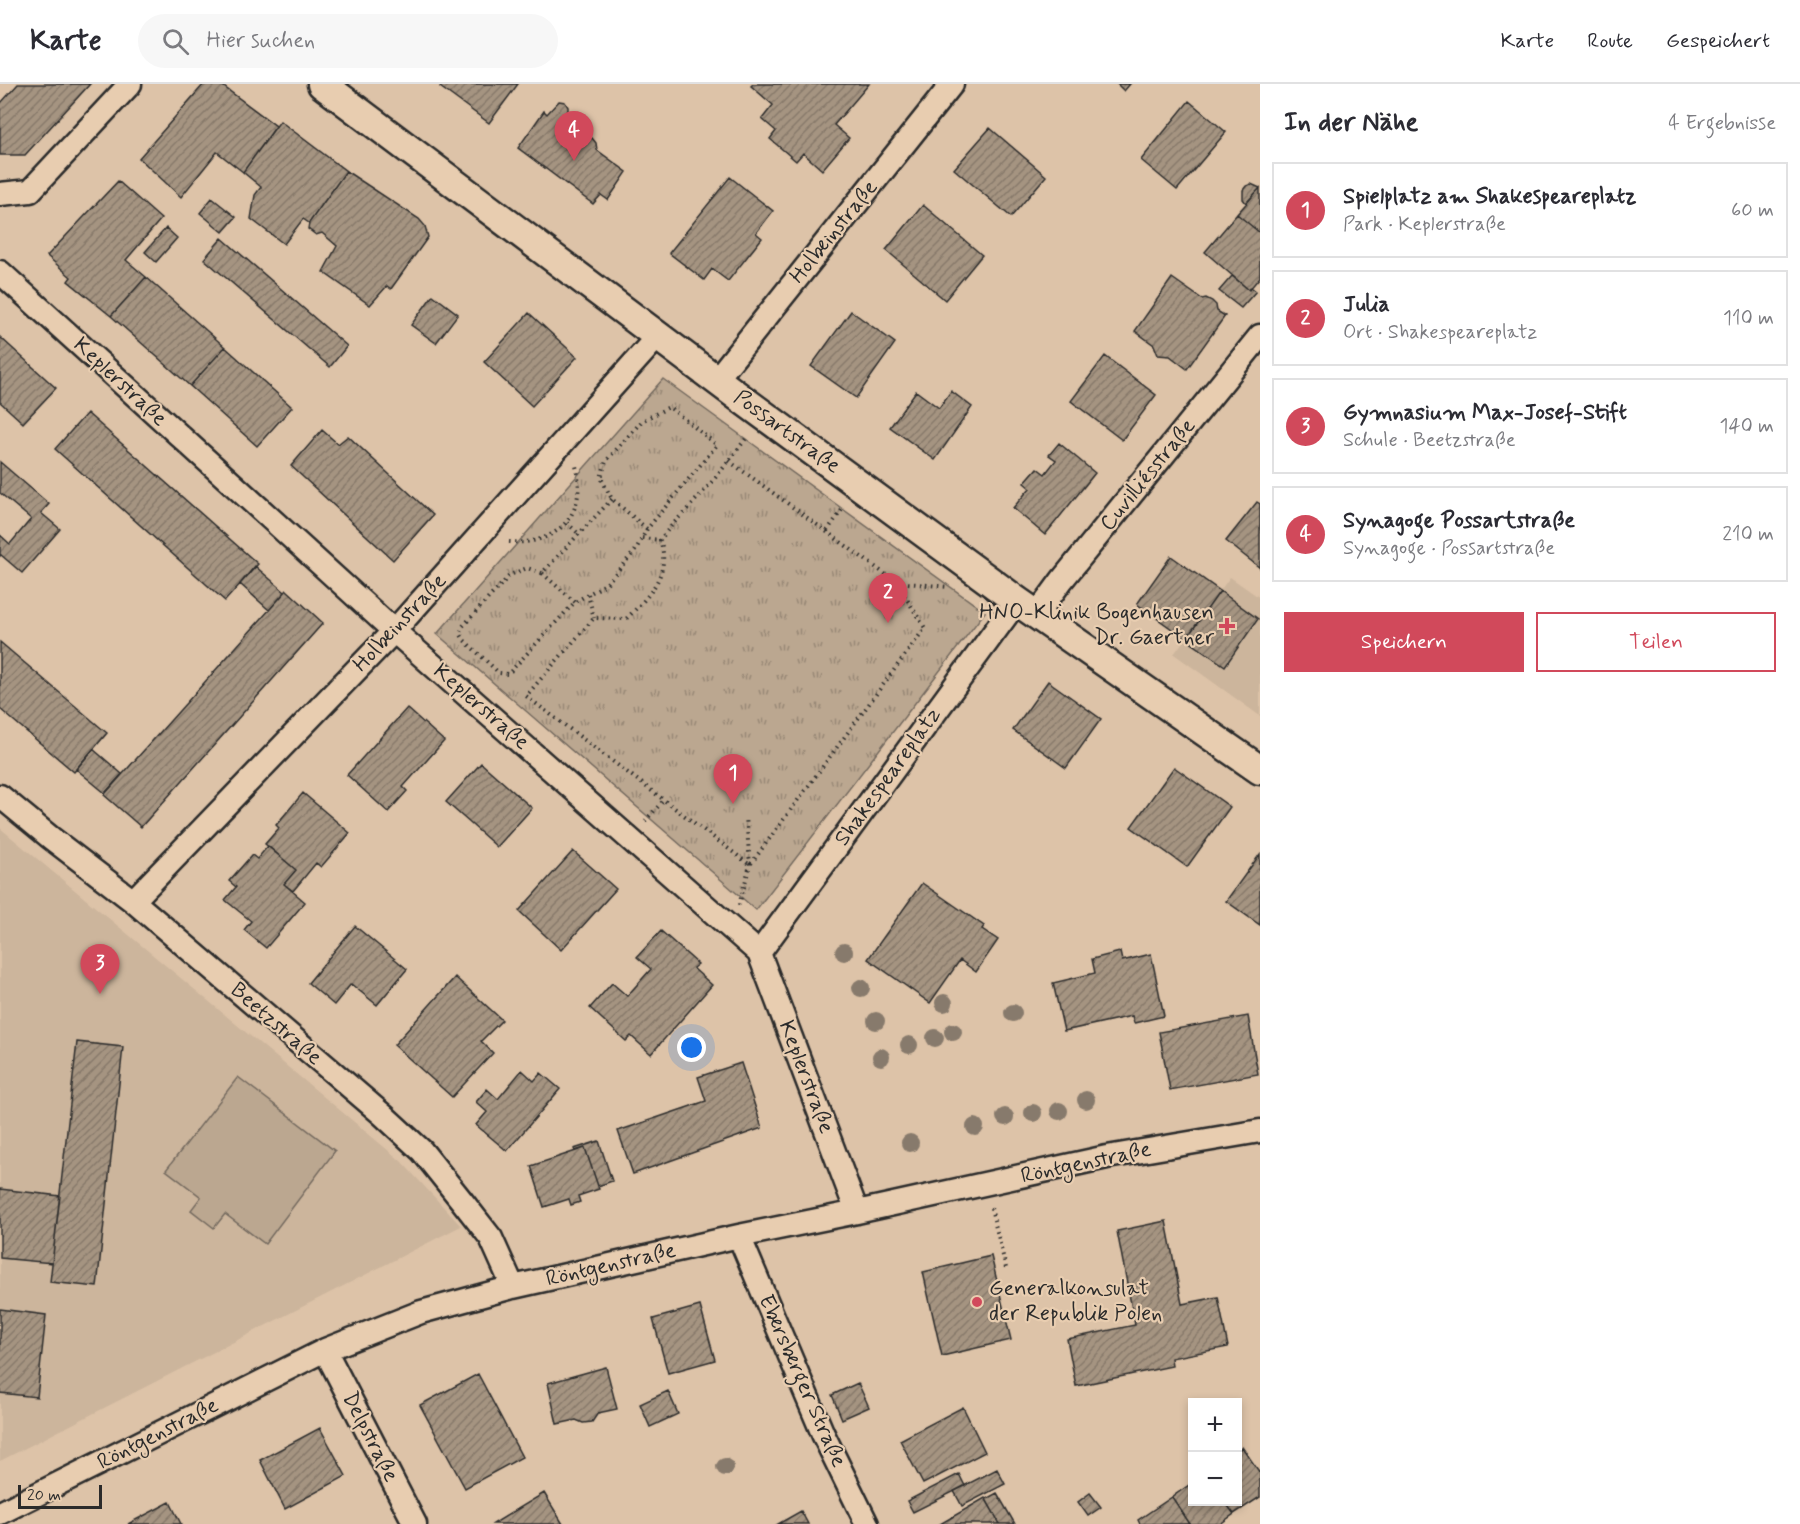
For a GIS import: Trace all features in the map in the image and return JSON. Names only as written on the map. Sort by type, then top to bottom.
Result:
[{"type":"street","points":[[0,194],[30,191],[130,84]]},
{"type":"street","name":"Possartstraße","points":[[322,84],[716,380],[1027,608],[1260,770]]},
{"type":"street","name":"Holbeinstraße","points":[[716,380],[952,84]]},
{"type":"street","name":"Keplerstraße","points":[[0,272],[394,631],[759,953],[857,1212]]},
{"type":"street","name":"Holbeinstraße","points":[[133,901],[394,631],[658,336]]},
{"type":"street","name":"Cuvilliésstraße","points":[[1027,608],[1062,580],[1260,336]]},
{"type":"street","name":"Shakespeareplatz","points":[[759,953],[1027,608]]},
{"type":"street","name":"Beetzstraße","points":[[0,796],[133,901],[422,1151],[490,1238],[513,1287]]},
{"type":"street","name":"Röntgenstraße","points":[[0,1513],[325,1350],[421,1312],[513,1287],[739,1236],[1107,1157],[1260,1131]]},
{"type":"street","name":"Ebersberger Straße","points":[[739,1236],[823,1434],[867,1524]]},
{"type":"street","name":"Delpstraße","points":[[325,1350],[415,1524]]},
{"type":"path","points":[[575,602],[542,573],[527,568],[510,575],[462,626],[460,633],[464,640],[499,673],[508,674],[575,602],[606,584],[635,552],[647,529],[717,445],[669,407],[642,421],[606,461],[601,478],[612,498],[647,529]]},
{"type":"path","points":[[660,540],[748,436]]},
{"type":"path","points":[[729,461],[896,582],[925,628],[750,865]]},
{"type":"path","points":[[508,542],[519,543],[547,538],[567,523],[578,501],[579,479],[576,466]]},
{"type":"path","points":[[542,573],[612,498]]},
{"type":"path","points":[[827,531],[850,498]]},
{"type":"path","points":[[567,523],[579,534]]},
{"type":"path","points":[[642,538],[660,540]]},
{"type":"path","points":[[594,618],[626,620],[650,595],[664,564],[664,550],[660,540]]},
{"type":"path","points":[[896,582],[954,588]]},
{"type":"path","points":[[588,594],[594,618]]},
{"type":"path","points":[[594,618],[526,696],[750,865]]},
{"type":"path","points":[[642,824],[664,800]]},
{"type":"path","points":[[746,817],[750,865],[748,873]]},
{"type":"path","points":[[991,1207],[1007,1272]]},
{"type":"shaded area","name":"HNO-Klinik Bogenhausen Dr. Gaertner","points":[[1230,577],[1260,598],[1260,716],[1174,654]]},
{"type":"shaded area","points":[[0,828],[401,1161],[461,1226],[0,1461]]},
{"type":"green space","points":[[663,379],[985,612],[756,910],[437,634]]},
{"type":"green space","points":[[238,1077],[335,1151],[265,1244],[225,1214],[214,1228],[191,1210],[201,1197],[166,1170]]},
{"type":"building","points":[[18,84],[90,84],[25,155],[0,155],[0,104]]},
{"type":"building","points":[[204,84],[220,84],[276,126],[243,172],[217,152],[181,197],[139,158]]},
{"type":"building","points":[[443,84],[518,84],[489,123],[440,87]]},
{"type":"building","points":[[753,84],[869,84],[834,125],[849,138],[822,170],[803,153],[796,161],[770,139],[776,131],[762,119],[773,105],[751,86]]},
{"type":"building","points":[[1117,84],[1130,84],[1124,91]]},
{"type":"building","points":[[559,101],[565,102],[568,107],[568,113],[561,122],[581,137],[592,138],[597,150],[627,172],[608,200],[601,195],[593,204],[518,148],[544,111],[547,114]]},
{"type":"building","points":[[1189,101],[1226,132],[1177,190],[1141,160]]},
{"type":"building","points":[[280,121],[346,171],[309,223],[303,219],[284,244],[251,219],[255,195],[261,187],[243,172]]},
{"type":"building","points":[[990,128],[1046,176],[1011,217],[954,169]]},
{"type":"building","points":[[346,171],[419,219],[425,226],[428,237],[391,289],[387,286],[370,305],[323,272],[337,246],[322,233],[316,235],[308,229],[309,223]]},
{"type":"building","points":[[730,177],[773,211],[756,233],[762,238],[728,281],[712,269],[704,280],[669,253]]},
{"type":"building","points":[[118,181],[161,219],[126,260],[146,277],[111,316],[68,281],[71,277],[47,256]]},
{"type":"building","points":[[1251,184],[1260,188],[1246,203],[1243,199],[1243,190]]},
{"type":"building","points":[[1260,188],[1260,233],[1237,214]]},
{"type":"building","points":[[212,198],[236,217],[223,232],[200,213]]},
{"type":"building","points":[[923,205],[982,255],[945,300],[886,250]]},
{"type":"building","points":[[1237,214],[1260,233],[1260,277],[1249,290],[1205,252]]},
{"type":"building","points":[[166,228],[177,238],[156,262],[145,252]]},
{"type":"building","points":[[222,238],[347,346],[330,367],[204,259]]},
{"type":"building","points":[[1232,276],[1249,290],[1251,287],[1256,291],[1241,308],[1219,291]]},
{"type":"building","points":[[146,277],[225,347],[190,386],[111,316]]},
{"type":"building","points":[[1172,278],[1202,299],[1212,301],[1217,311],[1225,316],[1187,369],[1170,356],[1158,355],[1154,345],[1135,331]]},
{"type":"building","points":[[433,295],[458,314],[436,343],[411,325]]},
{"type":"building","points":[[851,311],[895,343],[856,398],[811,366]]},
{"type":"building","points":[[529,313],[577,357],[532,406],[484,362]]},
{"type":"building","points":[[0,337],[56,388],[23,423],[0,402]]},
{"type":"building","points":[[225,347],[292,407],[257,446],[190,386]]},
{"type":"building","points":[[1105,356],[1156,395],[1122,440],[1071,401]]},
{"type":"building","points":[[916,391],[939,408],[951,391],[972,407],[935,460],[890,427]]},
{"type":"building","points":[[87,413],[258,564],[225,601],[55,449]]},
{"type":"building","points":[[322,430],[338,444],[348,436],[433,515],[393,560],[291,466]]},
{"type":"building","points":[[1059,443],[1095,473],[1045,535],[1013,508],[1030,488],[1024,483],[1037,468],[1045,474],[1056,460],[1049,455]]},
{"type":"building","points":[[0,462],[49,504],[41,513],[60,529],[22,573],[0,556],[0,535],[10,544],[31,519],[0,493]]},
{"type":"building","points":[[1257,502],[1260,504],[1260,568],[1226,541]]},
{"type":"building","points":[[1171,556],[1220,591],[1186,639],[1137,604]]},
{"type":"building","points":[[255,566],[285,592],[269,610],[240,584]]},
{"type":"building","points":[[287,590],[323,623],[141,827],[104,795]]},
{"type":"building","points":[[1220,591],[1258,619],[1225,666],[1186,639]]},
{"type":"building","points":[[0,642],[107,733],[74,772],[0,709]]},
{"type":"building","points":[[1048,681],[1101,719],[1066,768],[1013,730]]},
{"type":"building","points":[[407,708],[444,741],[403,787],[407,791],[388,812],[347,775]]},
{"type":"building","points":[[93,749],[122,774],[105,793],[76,769]]},
{"type":"building","points":[[481,763],[532,808],[497,847],[446,802]]},
{"type":"building","points":[[1174,767],[1230,807],[1187,867],[1131,827]]},
{"type":"building","points":[[303,793],[350,833],[321,867],[316,863],[293,891],[284,884],[296,870],[265,844],[279,828],[276,825]]},
{"type":"building","points":[[268,846],[296,870],[284,884],[305,902],[266,948],[244,930],[251,921],[225,900],[236,887],[229,881],[252,855],[257,859]]},
{"type":"building","points":[[573,851],[616,889],[561,950],[519,911]]},
{"type":"building","points":[[1260,854],[1260,925],[1226,901]]},
{"type":"building","points":[[922,883],[984,926],[982,929],[998,940],[976,972],[960,960],[930,1003],[868,959]]},
{"type":"building","points":[[355,926],[407,969],[377,1005],[351,984],[334,1005],[308,983]]},
{"type":"building","points":[[661,931],[698,964],[693,968],[712,985],[651,1054],[631,1036],[626,1041],[590,1008],[612,983],[627,996],[651,969],[637,957]]},
{"type":"building","points":[[1120,952],[1122,961],[1151,954],[1164,1016],[1134,1023],[1132,1016],[1064,1031],[1053,983],[1095,973],[1092,959]]},
{"type":"building","points":[[455,977],[502,1020],[481,1041],[493,1053],[452,1097],[394,1045]]},
{"type":"building","points":[[1248,1016],[1258,1074],[1170,1090],[1159,1032]]},
{"type":"building","points":[[77,1042],[123,1047],[97,1287],[50,1282]]},
{"type":"building","points":[[741,1063],[762,1128],[633,1174],[618,1131],[706,1101],[698,1077]]},
{"type":"building","points":[[522,1070],[534,1081],[541,1073],[560,1089],[507,1151],[476,1125],[487,1112],[476,1102],[487,1089],[498,1099]]},
{"type":"building","points":[[599,1141],[612,1181],[598,1186],[585,1148],[575,1151],[574,1149]]},
{"type":"building","points":[[585,1148],[599,1189],[578,1196],[580,1202],[571,1205],[569,1199],[544,1207],[531,1166]]},
{"type":"building","points":[[0,1189],[60,1196],[52,1263],[0,1258]]},
{"type":"building","points":[[1166,1221],[1182,1304],[1218,1297],[1228,1347],[1171,1358],[1172,1366],[1076,1386],[1067,1339],[1135,1325],[1117,1231]]},
{"type":"building","points":[[991,1256],[1011,1340],[942,1356],[923,1272]]},
{"type":"building","points":[[700,1306],[715,1360],[668,1373],[653,1319]]},
{"type":"building","points":[[0,1309],[46,1315],[37,1397],[0,1393]]},
{"type":"building","points":[[606,1367],[617,1409],[598,1413],[592,1422],[583,1423],[576,1420],[557,1424],[548,1383]]},
{"type":"building","points":[[478,1374],[522,1457],[465,1488],[420,1405]]},
{"type":"building","points":[[858,1383],[869,1407],[842,1419],[832,1395]]},
{"type":"building","points":[[668,1391],[678,1414],[650,1427],[640,1404]]},
{"type":"building","points":[[963,1407],[985,1452],[923,1484],[900,1440]]},
{"type":"building","points":[[320,1428],[346,1476],[285,1509],[260,1460]]},
{"type":"building","points":[[1242,1447],[1260,1473],[1260,1497],[1234,1514],[1228,1506],[1242,1506]]},
{"type":"building","points":[[997,1469],[1005,1484],[962,1506],[954,1491]]},
{"type":"building","points":[[959,1474],[965,1486],[913,1512],[907,1501]]},
{"type":"building","points":[[1188,1486],[1188,1506],[1228,1506],[1234,1514],[1220,1524],[1190,1524],[1172,1497]]},
{"type":"building","points":[[544,1493],[563,1524],[493,1524]]},
{"type":"building","points":[[997,1493],[1015,1524],[1000,1524],[986,1499]]},
{"type":"building","points":[[1090,1493],[1101,1507],[1088,1516],[1078,1502]]},
{"type":"building","points":[[1172,1497],[1190,1524],[1140,1524],[1138,1520]]},
{"type":"building","points":[[985,1498],[1000,1524],[940,1524]]},
{"type":"building","points":[[170,1502],[181,1524],[128,1524]]},
{"type":"building","points":[[801,1511],[808,1524],[778,1524]]},
{"type":"place","name":"Synagoge Possartstraße","points":[[574,161]]},
{"type":"place","name":"Julia","points":[[888,623]]},
{"type":"place","name":"HNO-Klinik Bogenhausen Dr. Gaertner","points":[[1227,626]]},
{"type":"place","name":"Spielplatz am Shakespeareplatz","points":[[733,804]]},
{"type":"place","name":"Gymnasium Max-Josef-Stift","points":[[100,994]]},
{"type":"place","name":"Generalkonsulat der Republik Polen","points":[[977,1302]]}]
